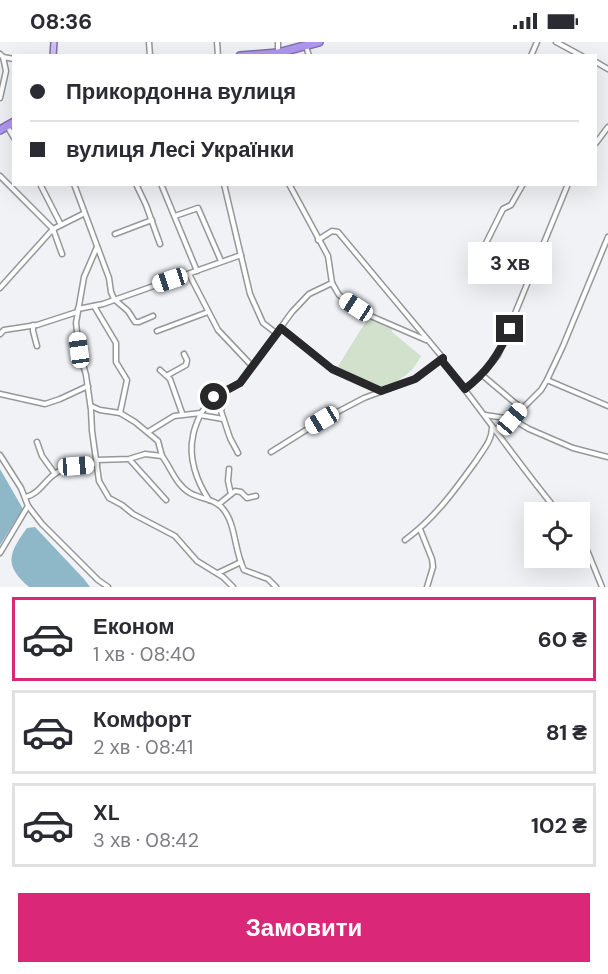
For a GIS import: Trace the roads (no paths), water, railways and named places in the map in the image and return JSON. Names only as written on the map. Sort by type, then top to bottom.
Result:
[{"type":"highway","points":[[265,54],[319,42]]},
{"type":"highway","points":[[0,130],[10,124]]},
{"type":"street","points":[[278,42],[278,53]]},
{"type":"street","points":[[556,42],[578,54]]},
{"type":"street","points":[[306,46],[308,54]]},
{"type":"street","points":[[0,98],[2,56]]},
{"type":"street","points":[[597,142],[608,127]]},
{"type":"street","points":[[0,176],[53,229],[62,254]]},
{"type":"street","points":[[41,186],[61,225]]},
{"type":"street","points":[[75,186],[109,278],[114,298],[128,311],[135,322],[153,316]]},
{"type":"street","points":[[137,186],[160,244]]},
{"type":"street","points":[[162,186],[197,271]]},
{"type":"street","points":[[224,186],[247,284],[260,319],[276,333]]},
{"type":"street","points":[[290,186],[330,261],[332,283],[339,296],[366,314],[428,341]]},
{"type":"street","points":[[486,243],[503,209],[511,205],[522,186]]},
{"type":"street","points":[[465,389],[482,375],[498,355],[567,186]]},
{"type":"street","points":[[175,216],[198,208],[221,261]]},
{"type":"street","points":[[1,286],[53,229],[84,214]]},
{"type":"street","points":[[115,234],[152,220]]},
{"type":"street","points":[[318,240],[332,231],[338,231],[443,358],[443,362],[550,502]]},
{"type":"street","points":[[405,540],[420,529],[451,497],[490,440],[494,429],[512,419],[541,390],[608,237]]},
{"type":"street","points":[[97,247],[86,271],[77,311],[79,350],[91,405],[99,481],[109,498],[133,514],[175,536],[197,561],[217,573],[233,587]]},
{"type":"street","points":[[0,334],[4,330],[33,325],[94,306],[241,255]]},
{"type":"street","points":[[189,274],[220,333],[252,366]]},
{"type":"street","points":[[211,501],[196,475],[193,456],[193,436],[201,414],[214,397],[237,385],[309,294],[332,283]]},
{"type":"street","points":[[94,306],[116,343],[116,362],[127,380],[120,413]]},
{"type":"street","points":[[157,330],[208,312]]},
{"type":"street","points":[[33,325],[37,346]]},
{"type":"street","points":[[0,326],[4,330]]},
{"type":"street","points":[[281,328],[332,369],[381,391]]},
{"type":"street","points":[[168,375],[186,365],[187,360],[184,354]]},
{"type":"street","points":[[271,452],[322,420],[381,391],[415,379],[443,358]]},
{"type":"street","points":[[160,370],[168,375],[182,413]]},
{"type":"street","points":[[482,375],[521,408]]},
{"type":"street","points":[[547,380],[608,406]]},
{"type":"street","points":[[0,394],[45,404],[88,386]]},
{"type":"street","points":[[226,390],[221,407],[230,438],[238,453]]},
{"type":"street","points":[[91,405],[100,410],[120,413],[159,442],[162,456],[184,489],[219,504],[231,522],[234,541],[244,570],[268,579],[276,587]]},
{"type":"street","points":[[148,432],[182,413],[224,419]]},
{"type":"street","points":[[485,416],[512,419],[573,448],[608,456]]},
{"type":"street","points":[[37,442],[42,456],[55,474]]},
{"type":"street","points":[[26,496],[32,495],[55,474],[72,467],[129,459],[145,454],[162,456]]},
{"type":"street","points":[[0,455],[26,496],[28,506],[58,540],[108,587]]},
{"type":"street","points":[[129,459],[166,500]]},
{"type":"street","points":[[229,469],[228,481],[231,494]]},
{"type":"street","points":[[219,504],[238,491],[247,498],[256,496]]},
{"type":"street","points":[[0,553],[28,506]]},
{"type":"street","points":[[420,529],[433,567],[427,587]]},
{"type":"street","points":[[590,557],[602,587]]},
{"type":"street","points":[[217,573],[241,562]]},
{"type":"water","points":[[0,469],[23,509],[0,545]]},
{"type":"water","points":[[35,527],[90,587],[29,587],[21,579],[12,565],[13,552],[27,528]]}]
